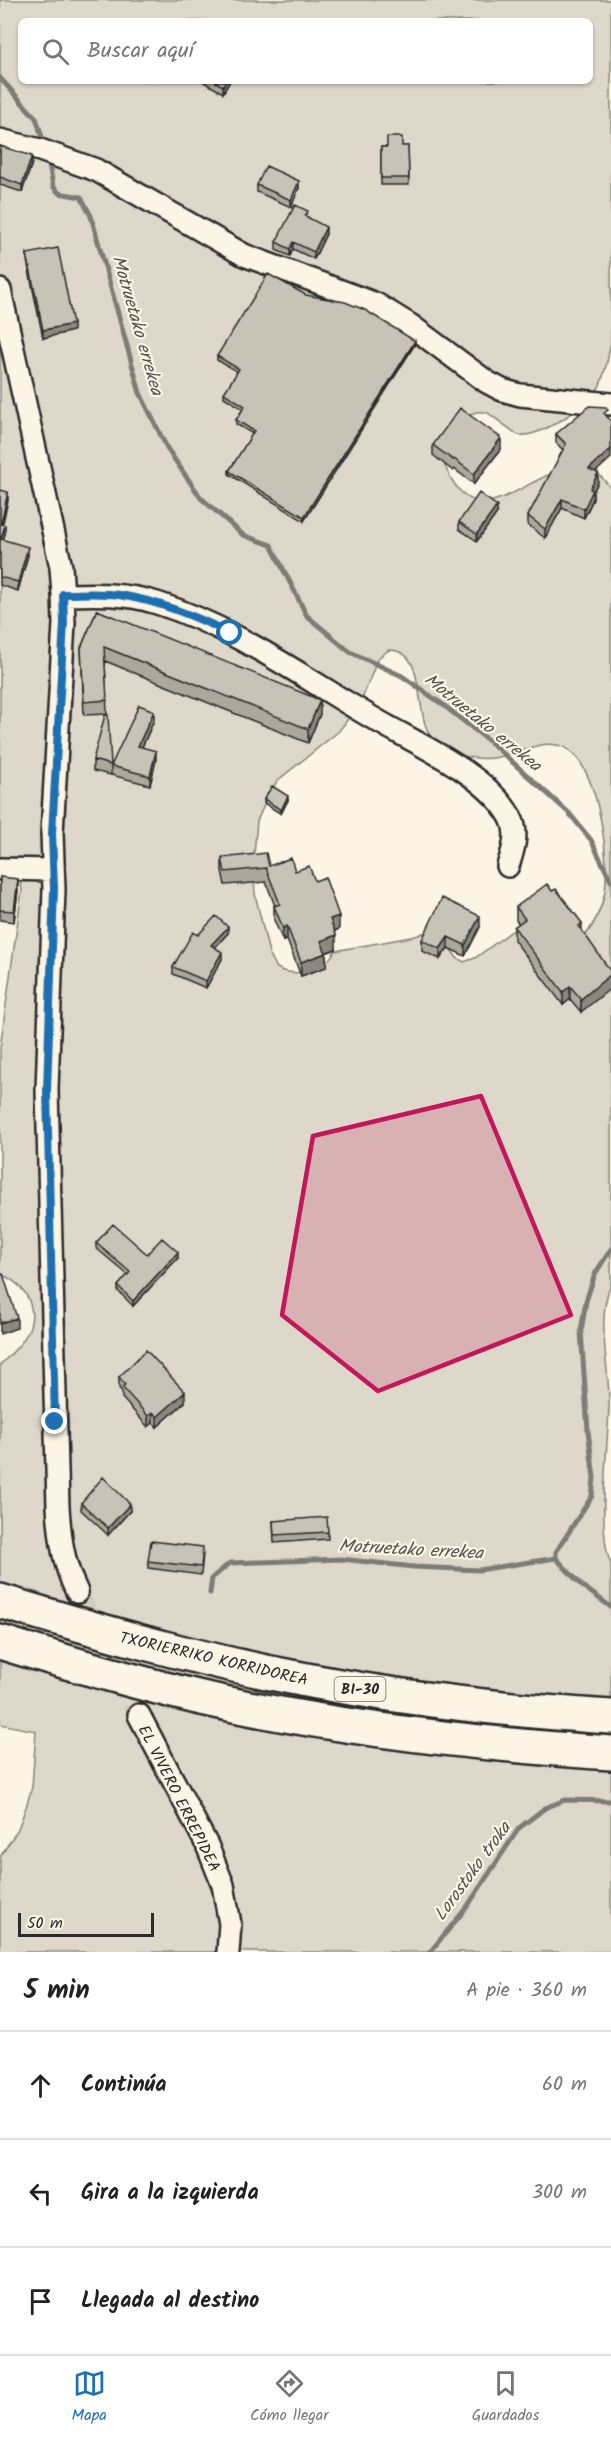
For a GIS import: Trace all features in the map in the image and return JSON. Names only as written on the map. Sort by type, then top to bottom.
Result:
[{"type":"highway","name":"TXORIERRIKO KORRIDOREA","points":[[0,1601],[114,1635],[290,1677],[472,1705],[611,1717]]},
{"type":"highway","name":"BI-30","points":[[0,1642],[198,1697],[327,1722],[457,1739],[611,1753]]},
{"type":"street","points":[[0,140],[96,170],[244,255],[376,304],[410,325],[487,382],[502,390],[520,395],[611,404]]},
{"type":"street","points":[[0,290],[10,344],[61,567],[63,594],[64,623],[52,833],[47,1090],[58,1507],[61,1544],[67,1573],[77,1592]]},
{"type":"street","points":[[63,594],[117,594],[154,602],[189,614],[230,633],[314,681],[384,725],[441,754],[495,796],[512,820],[515,845],[508,866]]},
{"type":"street","points":[[0,869],[53,870]]},
{"type":"street","name":"EL VIVERO ERREPIDEA","points":[[139,1715],[207,1845],[223,1885],[230,1924],[228,1952]]},
{"type":"highlighted area","points":[[481,1096],[571,1315],[378,1391],[282,1315],[313,1136]]},
{"type":"shaded area","points":[[0,0],[611,0],[611,342],[599,387],[585,403],[563,419],[527,435],[518,435],[488,413],[470,414],[458,426],[443,461],[455,485],[468,498],[482,502],[496,500],[568,468],[596,471],[611,488],[611,1283],[604,1312],[609,1402],[604,1531],[611,1564],[611,1952],[0,1952],[0,1857],[18,1829],[32,1787],[36,1731],[0,1724],[0,1365],[23,1340],[29,1330],[31,1320],[29,1301],[25,1293],[18,1285],[0,1274],[0,1048],[22,890],[20,879],[0,864]],"holes":[[[389,650],[402,653],[411,662],[416,674],[424,721],[429,734],[438,744],[461,755],[478,758],[495,758],[546,744],[561,746],[574,754],[584,769],[592,788],[603,834],[606,877],[605,892],[599,912],[590,930],[581,941],[516,928],[475,958],[464,962],[457,958],[435,928],[416,936],[335,951],[319,967],[305,972],[283,971],[277,968],[269,953],[255,894],[253,866],[257,821],[277,781],[339,731],[361,702],[378,658]]]},
{"type":"building","points":[[387,137],[402,137],[402,146],[408,146],[409,178],[381,178],[381,147],[387,147]]},
{"type":"building","points":[[0,146],[32,156],[22,185],[0,177]]},
{"type":"building","points":[[266,166],[299,181],[291,200],[257,185]]},
{"type":"building","points":[[295,205],[308,211],[305,216],[326,227],[314,252],[293,242],[290,249],[276,242]]},
{"type":"building","points":[[58,248],[73,324],[43,330],[27,254]]},
{"type":"building","points":[[268,274],[306,295],[345,302],[365,310],[415,341],[304,517],[229,471],[254,431],[236,420],[245,406],[224,393],[239,369],[217,356]]},
{"type":"building","points":[[589,406],[606,407],[608,410],[604,413],[611,421],[611,449],[589,469],[598,473],[584,509],[562,499],[545,529],[528,516],[566,444],[556,434]]},
{"type":"building","points":[[460,408],[501,438],[474,474],[433,445]]},
{"type":"building","points":[[0,490],[8,492],[1,524],[5,525],[1,539],[28,547],[18,582],[0,577]]},
{"type":"building","points":[[479,493],[497,506],[477,534],[459,522]]},
{"type":"building","points":[[97,610],[320,700],[308,729],[104,647],[107,700],[84,702],[81,648]]},
{"type":"building","points":[[139,705],[154,711],[138,746],[156,751],[150,776],[111,766]]},
{"type":"building","points":[[105,715],[108,715],[111,765],[93,760]]},
{"type":"building","points":[[272,786],[288,796],[281,810],[264,799]]},
{"type":"building","points":[[266,853],[269,866],[291,858],[295,871],[309,866],[315,881],[325,877],[339,916],[330,919],[336,935],[321,941],[326,953],[301,962],[287,926],[283,928],[274,906],[280,904],[266,868],[225,872],[222,858]]},
{"type":"building","points":[[0,877],[18,879],[14,911],[0,910]]},
{"type":"building","points":[[547,884],[552,891],[556,889],[582,923],[579,926],[611,972],[581,999],[570,986],[563,992],[514,927],[525,919],[516,907]]},
{"type":"building","points":[[442,898],[480,916],[465,945],[448,937],[440,949],[422,940]]},
{"type":"building","points":[[216,916],[228,927],[211,945],[222,952],[206,981],[173,967],[193,932],[198,935]]},
{"type":"building","points":[[113,1224],[147,1254],[162,1238],[178,1252],[133,1301],[118,1286],[130,1272],[96,1243]]},
{"type":"building","points":[[3,1274],[17,1318],[0,1323],[0,1275]]},
{"type":"building","points":[[146,1350],[185,1392],[157,1417],[153,1412],[148,1416],[122,1387],[125,1385],[119,1377]]},
{"type":"building","points":[[103,1477],[130,1504],[108,1528],[81,1503]]},
{"type":"building","points":[[327,1517],[328,1532],[274,1535],[273,1521]]},
{"type":"building","points":[[151,1541],[203,1547],[201,1567],[148,1561]]},
{"type":"waterway","name":"Motruetako errekea","points":[[0,78],[36,118],[45,146]]},
{"type":"waterway","name":"Motruetako errekea","points":[[48,158],[53,186],[59,193],[81,197],[91,216],[140,393],[168,450],[201,498],[243,535],[271,545],[307,616],[350,652],[402,676],[442,704],[489,741],[569,813],[591,840],[611,881]]},
{"type":"waterway","name":"Motruetako errekea","points":[[210,1593],[212,1578],[230,1563],[341,1559],[414,1567],[479,1570],[556,1558],[556,1552],[592,1496],[594,1478],[588,1431],[581,1331],[586,1301],[595,1274],[611,1249]]},
{"type":"waterway","name":"Lorostoko troka","points":[[556,1558],[581,1585],[611,1607]]},
{"type":"waterway","name":"Lorostoko troka","points":[[430,1952],[467,1907],[519,1828],[545,1808],[565,1800],[611,1801]]},
{"type":"tunnel","points":[[77,1592],[139,1715]]},
{"type":"route","points":[[55,1422],[47,1090],[54,889],[52,833],[64,623],[63,594],[117,594],[154,602],[189,614],[230,633]]}]
